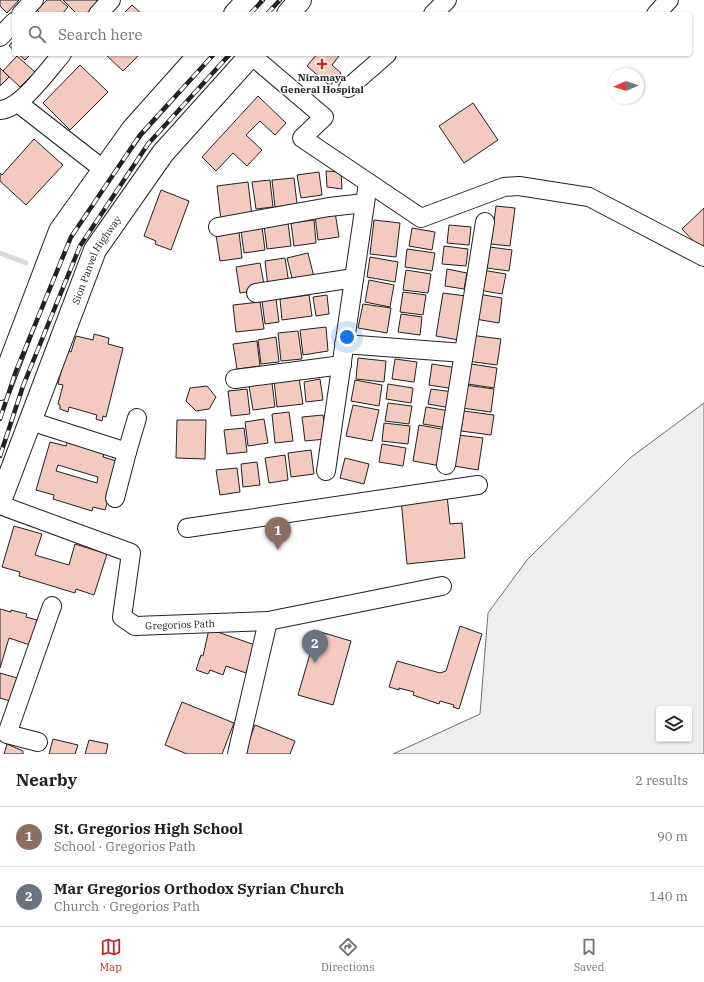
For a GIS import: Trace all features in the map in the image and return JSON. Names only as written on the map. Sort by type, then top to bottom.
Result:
[{"type":"highway","points":[[237,12],[248,0]]},
{"type":"highway","points":[[290,12],[300,0]]},
{"type":"highway","points":[[2,377],[60,231],[133,129],[198,56]]},
{"type":"highway","name":"Sion Panvel Highway","points":[[0,501],[95,250],[163,154],[250,56]]},
{"type":"street","points":[[23,12],[34,0]]},
{"type":"street","points":[[100,12],[111,0]]},
{"type":"street","points":[[435,12],[447,0]]},
{"type":"street","points":[[658,12],[669,0]]},
{"type":"street","points":[[0,37],[12,24]]},
{"type":"street","points":[[0,110],[5,110],[18,103],[60,56]]},
{"type":"street","points":[[254,56],[324,117],[302,138],[421,218],[504,187],[519,186],[589,197],[704,257]]},
{"type":"street","points":[[348,88],[385,56]]},
{"type":"street","points":[[18,103],[104,170]]},
{"type":"street","points":[[326,471],[368,183]]},
{"type":"street","points":[[218,227],[329,207],[365,203]]},
{"type":"street","points":[[446,465],[485,222]]},
{"type":"street","points":[[256,293],[354,278]]},
{"type":"street","points":[[344,344],[464,353]]},
{"type":"street","points":[[235,379],[342,365]]},
{"type":"street","points":[[114,498],[137,418]]},
{"type":"street","points":[[30,421],[127,452]]},
{"type":"street","points":[[187,528],[478,485]]},
{"type":"street","name":"Gregorios Path","points":[[0,505],[132,553],[122,617],[135,626],[268,621],[442,586]]},
{"type":"street","points":[[38,742],[4,732],[52,606]]},
{"type":"street","points":[[237,754],[268,621]]},
{"type":"shaded area","points":[[704,403],[704,754],[393,754],[480,714],[488,613],[527,560],[630,458]]},
{"type":"building","points":[[0,0],[19,0],[7,13],[0,6]]},
{"type":"building","points":[[47,0],[60,0],[68,7],[64,12],[39,12],[37,10]]},
{"type":"building","points":[[63,0],[98,1],[88,12],[75,12]]},
{"type":"building","points":[[132,5],[140,12],[125,12]]},
{"type":"building","points":[[17,56],[35,72],[20,87],[3,71]]},
{"type":"building","points":[[20,56],[29,56],[25,60]]},
{"type":"building","points":[[107,56],[138,56],[123,71]]},
{"type":"building","points":[[315,56],[339,56],[332,65],[341,73],[330,86],[307,66]]},
{"type":"building","points":[[80,65],[108,92],[70,130],[43,103]]},
{"type":"building","points":[[0,68],[9,77],[0,86]]},
{"type":"building","points":[[258,96],[286,123],[275,135],[260,121],[246,135],[262,150],[247,166],[233,153],[216,171],[202,157]]},
{"type":"building","points":[[473,103],[498,140],[464,163],[439,126]]},
{"type":"building","points":[[34,139],[63,165],[26,205],[0,181],[0,173],[2,175]]},
{"type":"building","points":[[326,171],[341,172],[342,189],[327,187]]},
{"type":"building","points":[[319,172],[322,195],[301,198],[297,175]]},
{"type":"building","points":[[294,178],[297,204],[275,207],[272,180]]},
{"type":"building","points":[[270,180],[273,207],[256,209],[252,182]]},
{"type":"building","points":[[248,182],[252,216],[221,220],[217,186]]},
{"type":"building","points":[[161,190],[189,201],[171,250],[155,244],[156,241],[144,236]]},
{"type":"building","points":[[496,206],[515,208],[510,246],[491,244]]},
{"type":"building","points":[[704,208],[704,249],[702,250],[682,229]]},
{"type":"building","points":[[335,212],[339,237],[318,240],[315,215]]},
{"type":"building","points":[[314,220],[316,243],[294,246],[291,223]]},
{"type":"building","points":[[374,220],[400,223],[396,257],[370,254]]},
{"type":"building","points":[[288,223],[291,246],[267,249],[264,225]]},
{"type":"building","points":[[449,225],[471,227],[469,245],[447,243]]},
{"type":"building","points":[[262,227],[265,250],[244,253],[241,230]]},
{"type":"building","points":[[412,228],[435,232],[432,250],[409,246]]},
{"type":"building","points":[[239,232],[242,258],[220,261],[216,235]]},
{"type":"building","points":[[444,246],[468,249],[466,266],[442,264]]},
{"type":"building","points":[[490,247],[512,250],[509,271],[487,268]]},
{"type":"building","points":[[407,249],[435,253],[432,271],[405,267]]},
{"type":"building","points":[[308,253],[314,277],[293,282],[287,258]]},
{"type":"building","points":[[370,257],[398,262],[395,282],[367,277]]},
{"type":"building","points":[[285,258],[289,284],[268,287],[265,261]]},
{"type":"building","points":[[260,263],[265,289],[240,293],[236,267]]},
{"type":"building","points":[[447,269],[467,273],[464,289],[445,286]]},
{"type":"building","points":[[406,270],[431,274],[428,293],[403,290]]},
{"type":"building","points":[[482,270],[506,274],[502,294],[479,290]]},
{"type":"building","points":[[369,280],[394,285],[390,307],[365,302]]},
{"type":"building","points":[[403,292],[426,295],[423,315],[400,312]]},
{"type":"building","points":[[443,293],[466,296],[459,340],[436,336]]},
{"type":"building","points":[[478,294],[502,298],[499,323],[475,319]]},
{"type":"building","points":[[309,295],[312,316],[282,320],[280,299]]},
{"type":"building","points":[[327,295],[329,314],[316,316],[313,297]]},
{"type":"building","points":[[276,299],[279,322],[265,324],[262,301]]},
{"type":"building","points":[[260,302],[264,329],[236,332],[233,305]]},
{"type":"building","points":[[363,304],[391,308],[387,333],[358,328]]},
{"type":"building","points":[[401,314],[422,317],[420,335],[398,332]]},
{"type":"building","points":[[326,327],[328,351],[303,355],[300,330]]},
{"type":"building","points":[[298,331],[302,359],[281,361],[278,333]]},
{"type":"building","points":[[94,334],[109,338],[108,344],[123,348],[106,417],[103,416],[102,421],[96,419],[97,415],[69,407],[68,412],[60,409],[60,405],[58,404],[63,385],[58,384],[66,350],[71,352],[76,336],[93,340]]},
{"type":"building","points":[[470,335],[501,339],[497,365],[467,361]]},
{"type":"building","points":[[276,337],[279,362],[261,364],[258,340]]},
{"type":"building","points":[[257,341],[260,366],[237,369],[233,344]]},
{"type":"building","points":[[358,358],[386,361],[384,382],[356,379]]},
{"type":"building","points":[[395,359],[417,362],[414,382],[392,379]]},
{"type":"building","points":[[432,364],[458,368],[455,389],[429,385]]},
{"type":"building","points":[[471,364],[497,368],[494,388],[468,384]]},
{"type":"building","points":[[299,378],[303,404],[277,407],[274,381]]},
{"type":"building","points":[[320,379],[323,400],[306,402],[304,382]]},
{"type":"building","points":[[355,380],[382,385],[379,406],[351,401]]},
{"type":"building","points":[[272,383],[275,407],[253,410],[249,386]]},
{"type":"building","points":[[388,384],[413,388],[411,403],[386,399]]},
{"type":"building","points":[[465,385],[494,389],[491,412],[462,408]]},
{"type":"building","points":[[207,386],[216,397],[209,409],[196,411],[186,401],[190,388]]},
{"type":"building","points":[[247,389],[250,414],[231,416],[228,391]]},
{"type":"building","points":[[431,389],[453,392],[451,408],[428,404]]},
{"type":"building","points":[[388,403],[412,406],[409,424],[385,421]]},
{"type":"building","points":[[353,405],[379,410],[372,441],[346,436]]},
{"type":"building","points":[[426,407],[450,411],[447,428],[423,424]]},
{"type":"building","points":[[464,411],[494,415],[491,435],[461,431]]},
{"type":"building","points":[[289,412],[293,441],[275,443],[272,414]]},
{"type":"building","points":[[323,415],[326,439],[305,441],[302,417]]},
{"type":"building","points":[[264,419],[268,443],[248,446],[245,422]]},
{"type":"building","points":[[177,420],[206,420],[205,459],[176,458]]},
{"type":"building","points":[[384,423],[410,426],[408,444],[382,441]]},
{"type":"building","points":[[419,425],[447,430],[441,466],[413,461]]},
{"type":"building","points":[[244,428],[247,452],[227,454],[224,430]]},
{"type":"building","points":[[458,435],[483,438],[478,470],[454,466]]},
{"type":"building","points":[[68,441],[105,452],[103,457],[120,462],[105,510],[93,507],[92,511],[53,499],[54,495],[36,490],[50,442],[66,446]],"holes":[[[58,465],[98,477],[97,483],[56,471]]]},
{"type":"building","points":[[382,444],[406,448],[403,466],[379,462]]},
{"type":"building","points":[[311,450],[314,474],[291,477],[288,453]]},
{"type":"building","points":[[285,455],[288,480],[269,483],[265,458]]},
{"type":"building","points":[[345,458],[369,464],[364,484],[340,478]]},
{"type":"building","points":[[257,462],[260,485],[243,487],[241,464]]},
{"type":"building","points":[[237,468],[240,492],[220,495],[216,470]]},
{"type":"building","points":[[447,495],[450,524],[462,523],[465,558],[407,564],[401,499]]},
{"type":"building","points":[[14,526],[42,534],[35,555],[69,565],[75,544],[107,554],[94,595],[76,589],[75,593],[19,576],[20,572],[2,567]]},
{"type":"building","points":[[0,609],[27,614],[26,617],[37,620],[30,645],[9,638],[0,668]]},
{"type":"building","points":[[460,626],[482,634],[459,709],[453,707],[454,705],[440,701],[439,704],[413,695],[414,692],[389,687],[397,661],[440,673],[446,671]]},
{"type":"building","points":[[209,629],[255,645],[246,673],[226,666],[223,675],[210,670],[208,674],[196,670],[201,655],[203,656]]},
{"type":"building","points":[[314,630],[351,641],[333,705],[298,695],[312,647],[309,646]]},
{"type":"building","points":[[0,673],[20,679],[13,702],[0,698]]},
{"type":"building","points":[[182,702],[234,723],[222,754],[187,754],[165,745]]},
{"type":"building","points":[[255,725],[295,741],[290,754],[244,754]]},
{"type":"building","points":[[53,739],[78,745],[75,754],[49,754]]},
{"type":"building","points":[[89,740],[108,744],[106,754],[85,754]]},
{"type":"building","points":[[7,744],[23,751],[23,754],[4,754]]},
{"type":"waterway","points":[[0,253],[26,263]]},
{"type":"railway","points":[[252,12],[263,0]]},
{"type":"railway","points":[[269,12],[280,0]]},
{"type":"railway","points":[[0,419],[16,371],[71,237],[140,135],[212,56]]},
{"type":"railway","points":[[0,456],[23,386],[80,246],[148,144],[228,56]]},
{"type":"place","name":"Niramaya General Hospital","points":[[322,64]]},
{"type":"place","name":"St. Gregorios High School","points":[[278,550]]},
{"type":"place","name":"Mar Gregorios Orthodox Syrian Church","points":[[315,663]]}]
